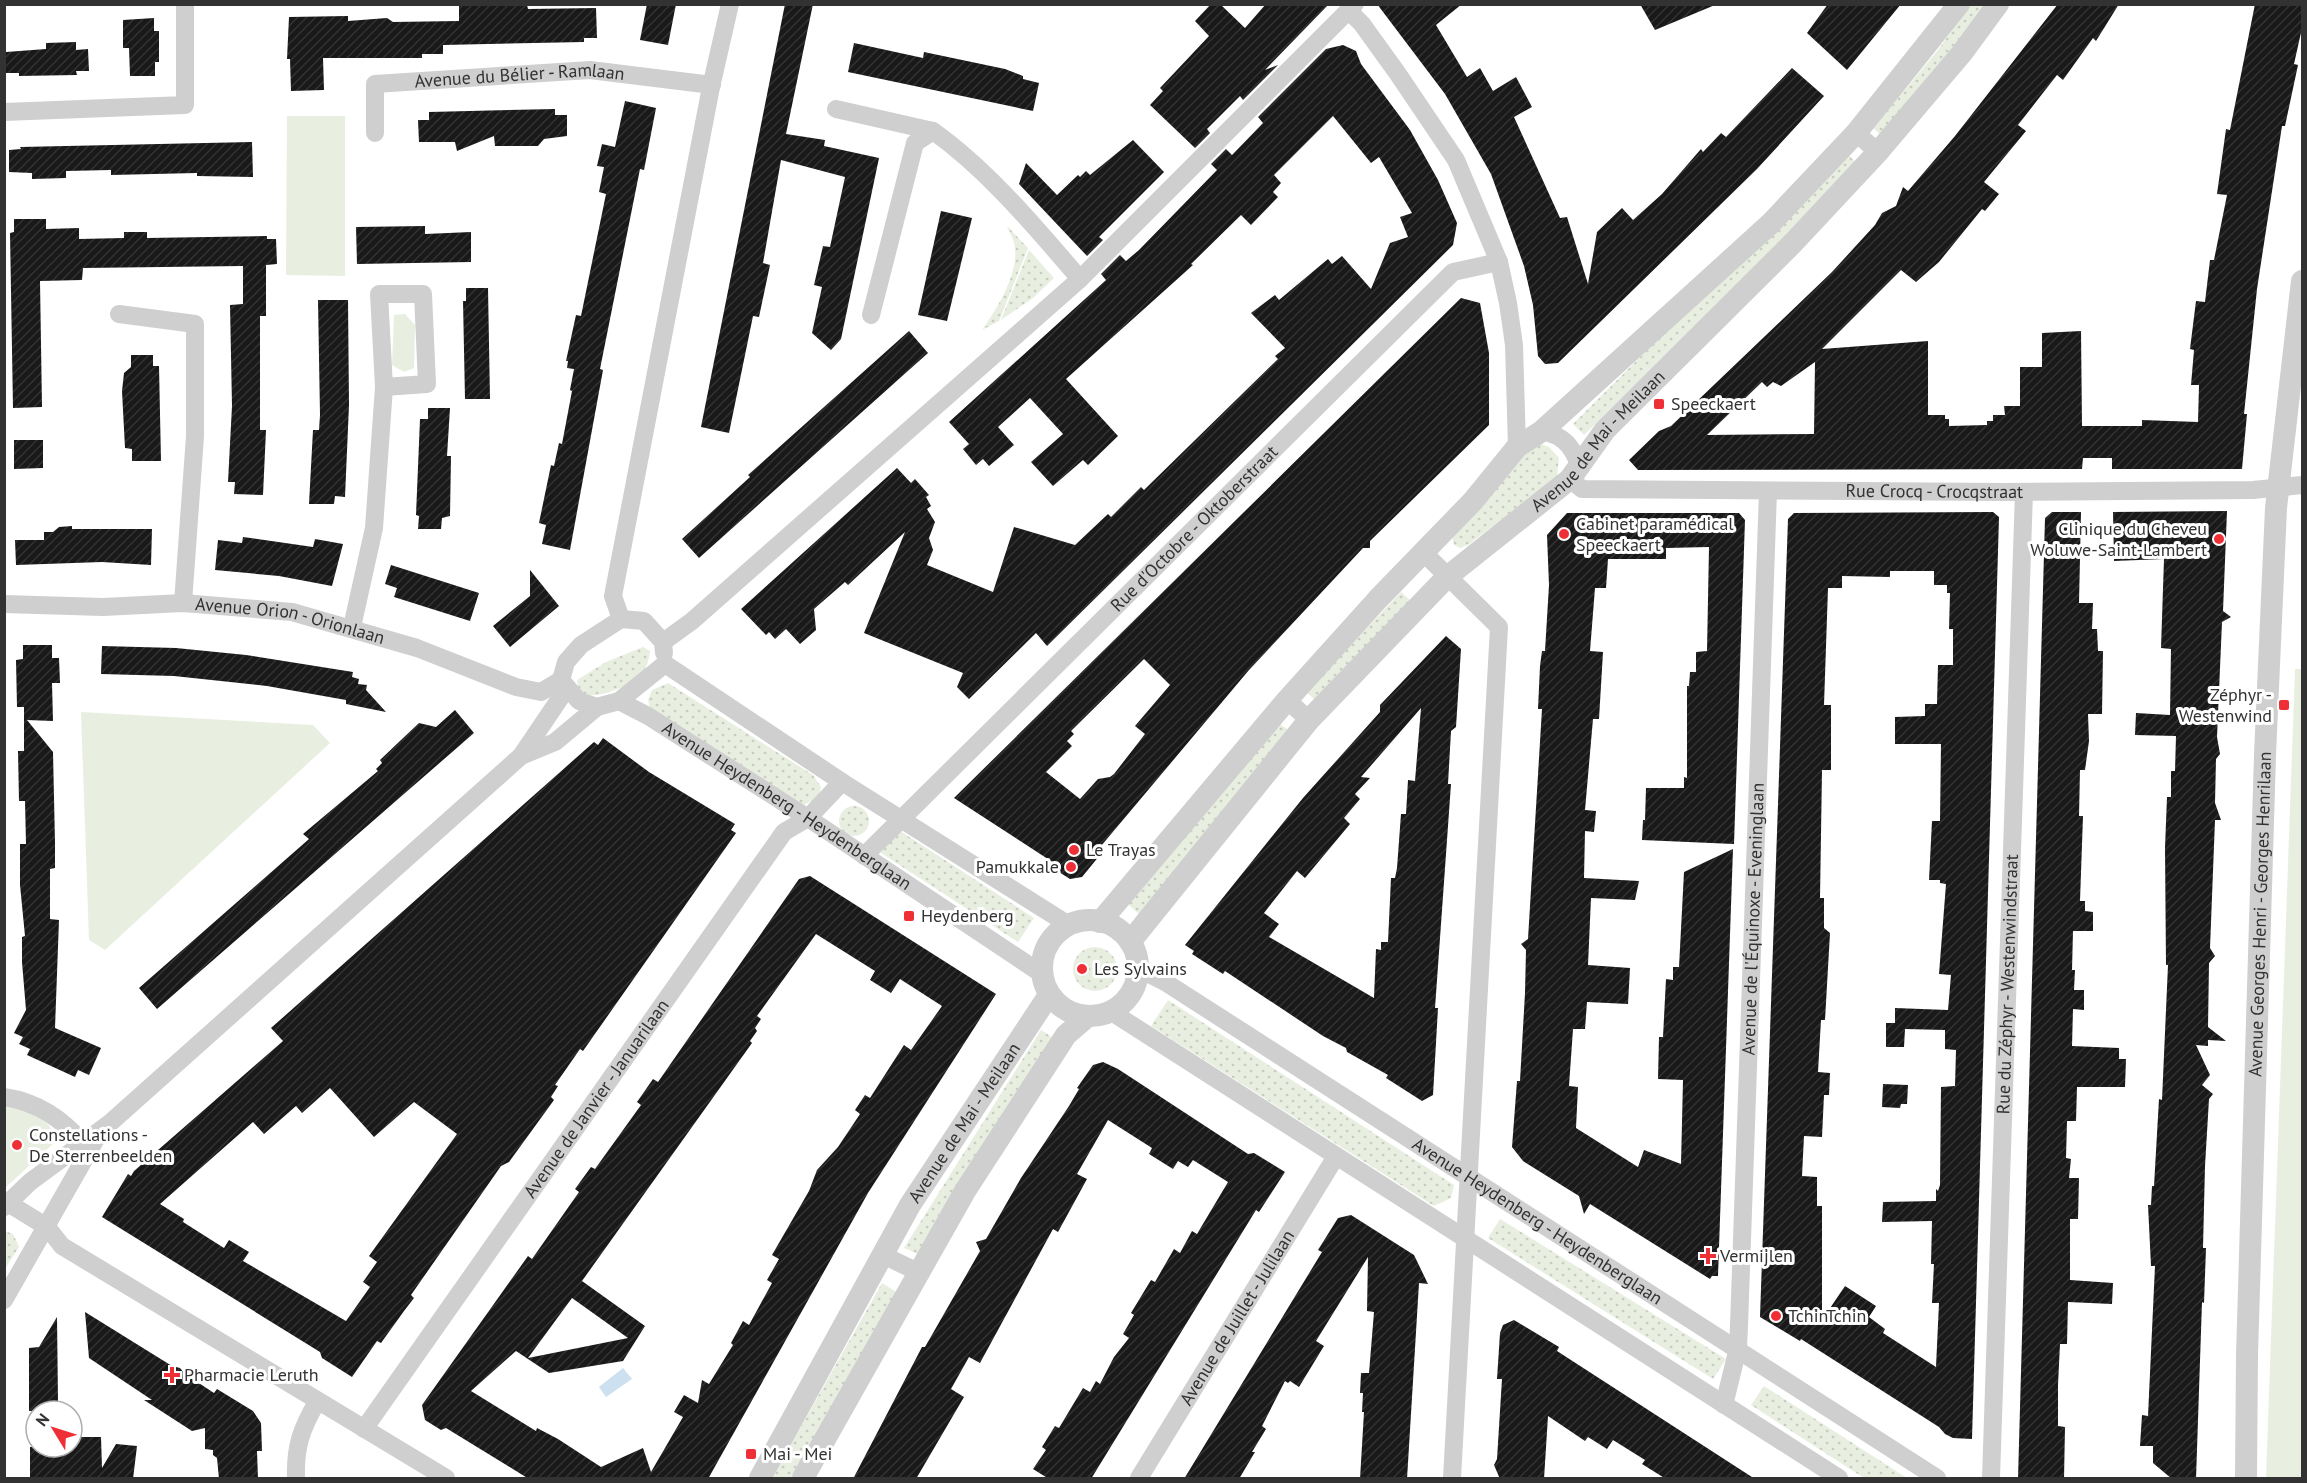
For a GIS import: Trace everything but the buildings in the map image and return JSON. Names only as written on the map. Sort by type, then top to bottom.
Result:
[{"type":"street","points":[[4,112],[185,105],[185,4]]},
{"type":"street","points":[[621,619],[613,596],[712,85],[730,4]]},
{"type":"street","name":"Avenue de Mai - Meilaan","points":[[1100,922],[1287,700],[1378,599],[1473,501],[1517,447],[1542,431],[1770,224],[1856,133],[1959,4]]},
{"type":"street","name":"Avenue de Mai - Meilaan","points":[[1130,942],[1309,720],[1448,577],[1574,472],[1605,430],[1784,252],[1878,152],[1962,53],[1998,4]]},
{"type":"street","points":[[663,642],[692,621],[1080,279],[1352,8],[1456,160],[1499,262],[1514,345],[1517,447]]},
{"type":"street","name":"Avenue du Bélier - Ramlaan","points":[[375,133],[375,84],[590,70],[712,85]]},
{"type":"street","points":[[836,109],[933,131],[956,147],[1038,229],[1080,279]]},
{"type":"street","points":[[871,315],[915,144],[933,131]]},
{"type":"street","points":[[1856,133],[1878,152]]},
{"type":"street","name":"Rue d'Octobre - Oktoberstraat","points":[[864,856],[1453,272],[1499,262]]},
{"type":"street","name":"Avenue Georges Henri - Georges Henrilaan","points":[[2246,1479],[2265,755],[2279,487],[2302,281]]},
{"type":"street","points":[[352,627],[374,528],[384,387],[379,294],[423,294],[427,384],[384,387]]},
{"type":"street","points":[[119,314],[195,324],[195,436],[183,603]]},
{"type":"street","points":[[1542,431],[1559,435],[1572,447],[1574,472]]},
{"type":"street","name":"Rue Crocq - Crocqstraat","points":[[1574,472],[1582,489],[2024,492],[2302,485]]},
{"type":"street","name":"Avenue de l'Équinoxe - Eveninglaan","points":[[1724,1405],[1738,1348],[1768,491]]},
{"type":"street","name":"Rue du Zéphyr - Westenwindstraat","points":[[1992,1479],[2024,492]]},
{"type":"street","points":[[1424,553],[1499,627],[1467,1241],[1452,1479]]},
{"type":"street","name":"Avenue Orion - Orionlaan","points":[[4,604],[103,607],[183,603],[292,612],[352,627],[436,655],[516,687],[541,693],[564,684]]},
{"type":"street","points":[[446,1479],[62,1246],[47,1227],[6,1205],[30,1182],[99,1133],[521,756],[564,684],[566,662],[581,645],[621,619],[644,621],[663,642],[665,664]]},
{"type":"street","points":[[521,756],[555,742],[597,707],[619,701],[665,664]]},
{"type":"street","points":[[665,664],[842,782],[1069,926],[1084,921],[1100,922],[1112,926],[1130,942],[1137,968],[1133,989],[1120,1005],[1110,1011],[1335,1158],[1839,1479]]},
{"type":"street","points":[[564,684],[579,701],[597,707]]},
{"type":"street","points":[[1287,700],[1309,720]]},
{"type":"street","name":"Avenue Heydenberg - Heydenberglaan","points":[[619,701],[648,716],[808,818],[1046,984]]},
{"type":"street","name":"Avenue de Janvier - Januarilaan","points":[[364,1429],[784,832],[808,818],[842,782]]},
{"type":"street","name":"Avenue de Mai - Meilaan","points":[[760,1479],[910,1205],[1046,984],[1042,962],[1051,940],[1069,926]]},
{"type":"street","name":"Avenue Heydenberg - Heydenberglaan","points":[[1137,968],[1165,981],[1738,1348],[1937,1479]]},
{"type":"street","points":[[1046,984],[1070,1012],[1088,1016]]},
{"type":"street","name":"Avenue de Mai - Meilaan","points":[[803,1479],[965,1191],[1065,1035],[1088,1016],[1110,1011]]},
{"type":"street","points":[[4,1097],[27,1100],[58,1118],[84,1144]]},
{"type":"street","points":[[4,1300],[99,1133]]},
{"type":"street","name":"Avenue de Juillet - Julilaan","points":[[1139,1479],[1335,1158]]},
{"type":"street","points":[[883,1255],[918,1272]]},
{"type":"street","points":[[296,1479],[295,1451],[306,1420],[317,1402]]},
{"type":"green space","points":[[1970,5],[1994,5],[1885,138],[1873,128],[1938,50]]},
{"type":"green space","points":[[287,116],[345,116],[345,276],[286,275]]},
{"type":"green space","points":[[1846,152],[1860,167],[1584,435],[1573,424]]},
{"type":"green space","points":[[1007,226],[1028,248],[999,321],[982,330],[1000,302],[1013,269],[1015,245]]},
{"type":"green space","points":[[1029,250],[1054,278],[1033,298],[1001,320]]},
{"type":"green space","points":[[405,314],[415,325],[414,368],[404,372],[392,365],[394,315]]},
{"type":"green space","points":[[1541,444],[1549,447],[1559,458],[1557,478],[1468,545],[1460,548],[1454,545],[1452,536],[1523,450]]},
{"type":"green space","points":[[1401,592],[1411,601],[1316,701],[1306,692]]},
{"type":"green space","points":[[643,647],[650,651],[648,662],[636,679],[606,693],[585,696],[579,690],[577,680],[606,662]]},
{"type":"green space","points":[[2295,669],[2302,669],[2302,1478],[2266,1478]]},
{"type":"green space","points":[[668,683],[813,775],[821,787],[819,797],[804,805],[650,709],[648,700],[652,690]]},
{"type":"green space","points":[[81,712],[313,725],[330,743],[105,950],[89,940]]},
{"type":"green space","points":[[1277,723],[1291,731],[1139,914],[1124,901]]},
{"type":"green space","points":[[854,806],[860,807],[868,815],[868,827],[860,835],[854,836],[848,835],[840,827],[839,821],[840,815],[848,807]]},
{"type":"green space","points":[[897,829],[1034,918],[1018,942],[881,853]]},
{"type":"green space","points":[[1095,947],[1111,953],[1117,969],[1111,985],[1095,991],[1079,985],[1073,969],[1079,953]]},
{"type":"green space","points":[[1168,1000],[1454,1185],[1451,1198],[1434,1206],[1151,1026]]},
{"type":"green space","points":[[1041,1030],[1055,1039],[918,1254],[904,1248]]},
{"type":"green space","points":[[5,1106],[43,1120],[49,1126],[56,1141],[5,1188]]},
{"type":"green space","points":[[1500,1219],[1726,1359],[1713,1379],[1488,1238]]},
{"type":"green space","points":[[5,1231],[13,1234],[19,1247],[5,1269]]},
{"type":"green space","points":[[882,1283],[898,1293],[791,1478],[772,1478]]},
{"type":"green space","points":[[1764,1386],[1907,1478],[1864,1478],[1751,1405]]},
{"type":"water","points":[[623,1368],[632,1379],[606,1397],[599,1387]]},
{"type":"place","name":"Speeckaert","points":[[1659,404]]},
{"type":"place","name":"Cabinet paramédical Speeckaert","points":[[1564,534]]},
{"type":"place","name":"Clinique du Cheveu Woluwe-Saint-Lambert","points":[[2219,539]]},
{"type":"place","name":"Zéphyr - Westenwind","points":[[2284,705]]},
{"type":"place","name":"Le Trayas","points":[[1074,850]]},
{"type":"place","name":"Pamukkale","points":[[1071,867]]},
{"type":"place","name":"Heydenberg","points":[[909,916]]},
{"type":"place","name":"Les Sylvains","points":[[1082,969]]},
{"type":"place","name":"Constellations - De Sterrenbeelden","points":[[17,1145]]},
{"type":"place","name":"Vermijlen","points":[[1708,1256]]},
{"type":"place","name":"TchinTchin","points":[[1776,1316]]},
{"type":"place","name":"Pharmacie Leruth","points":[[172,1375]]},
{"type":"place","name":"Mai - Mei","points":[[751,1454]]}]
